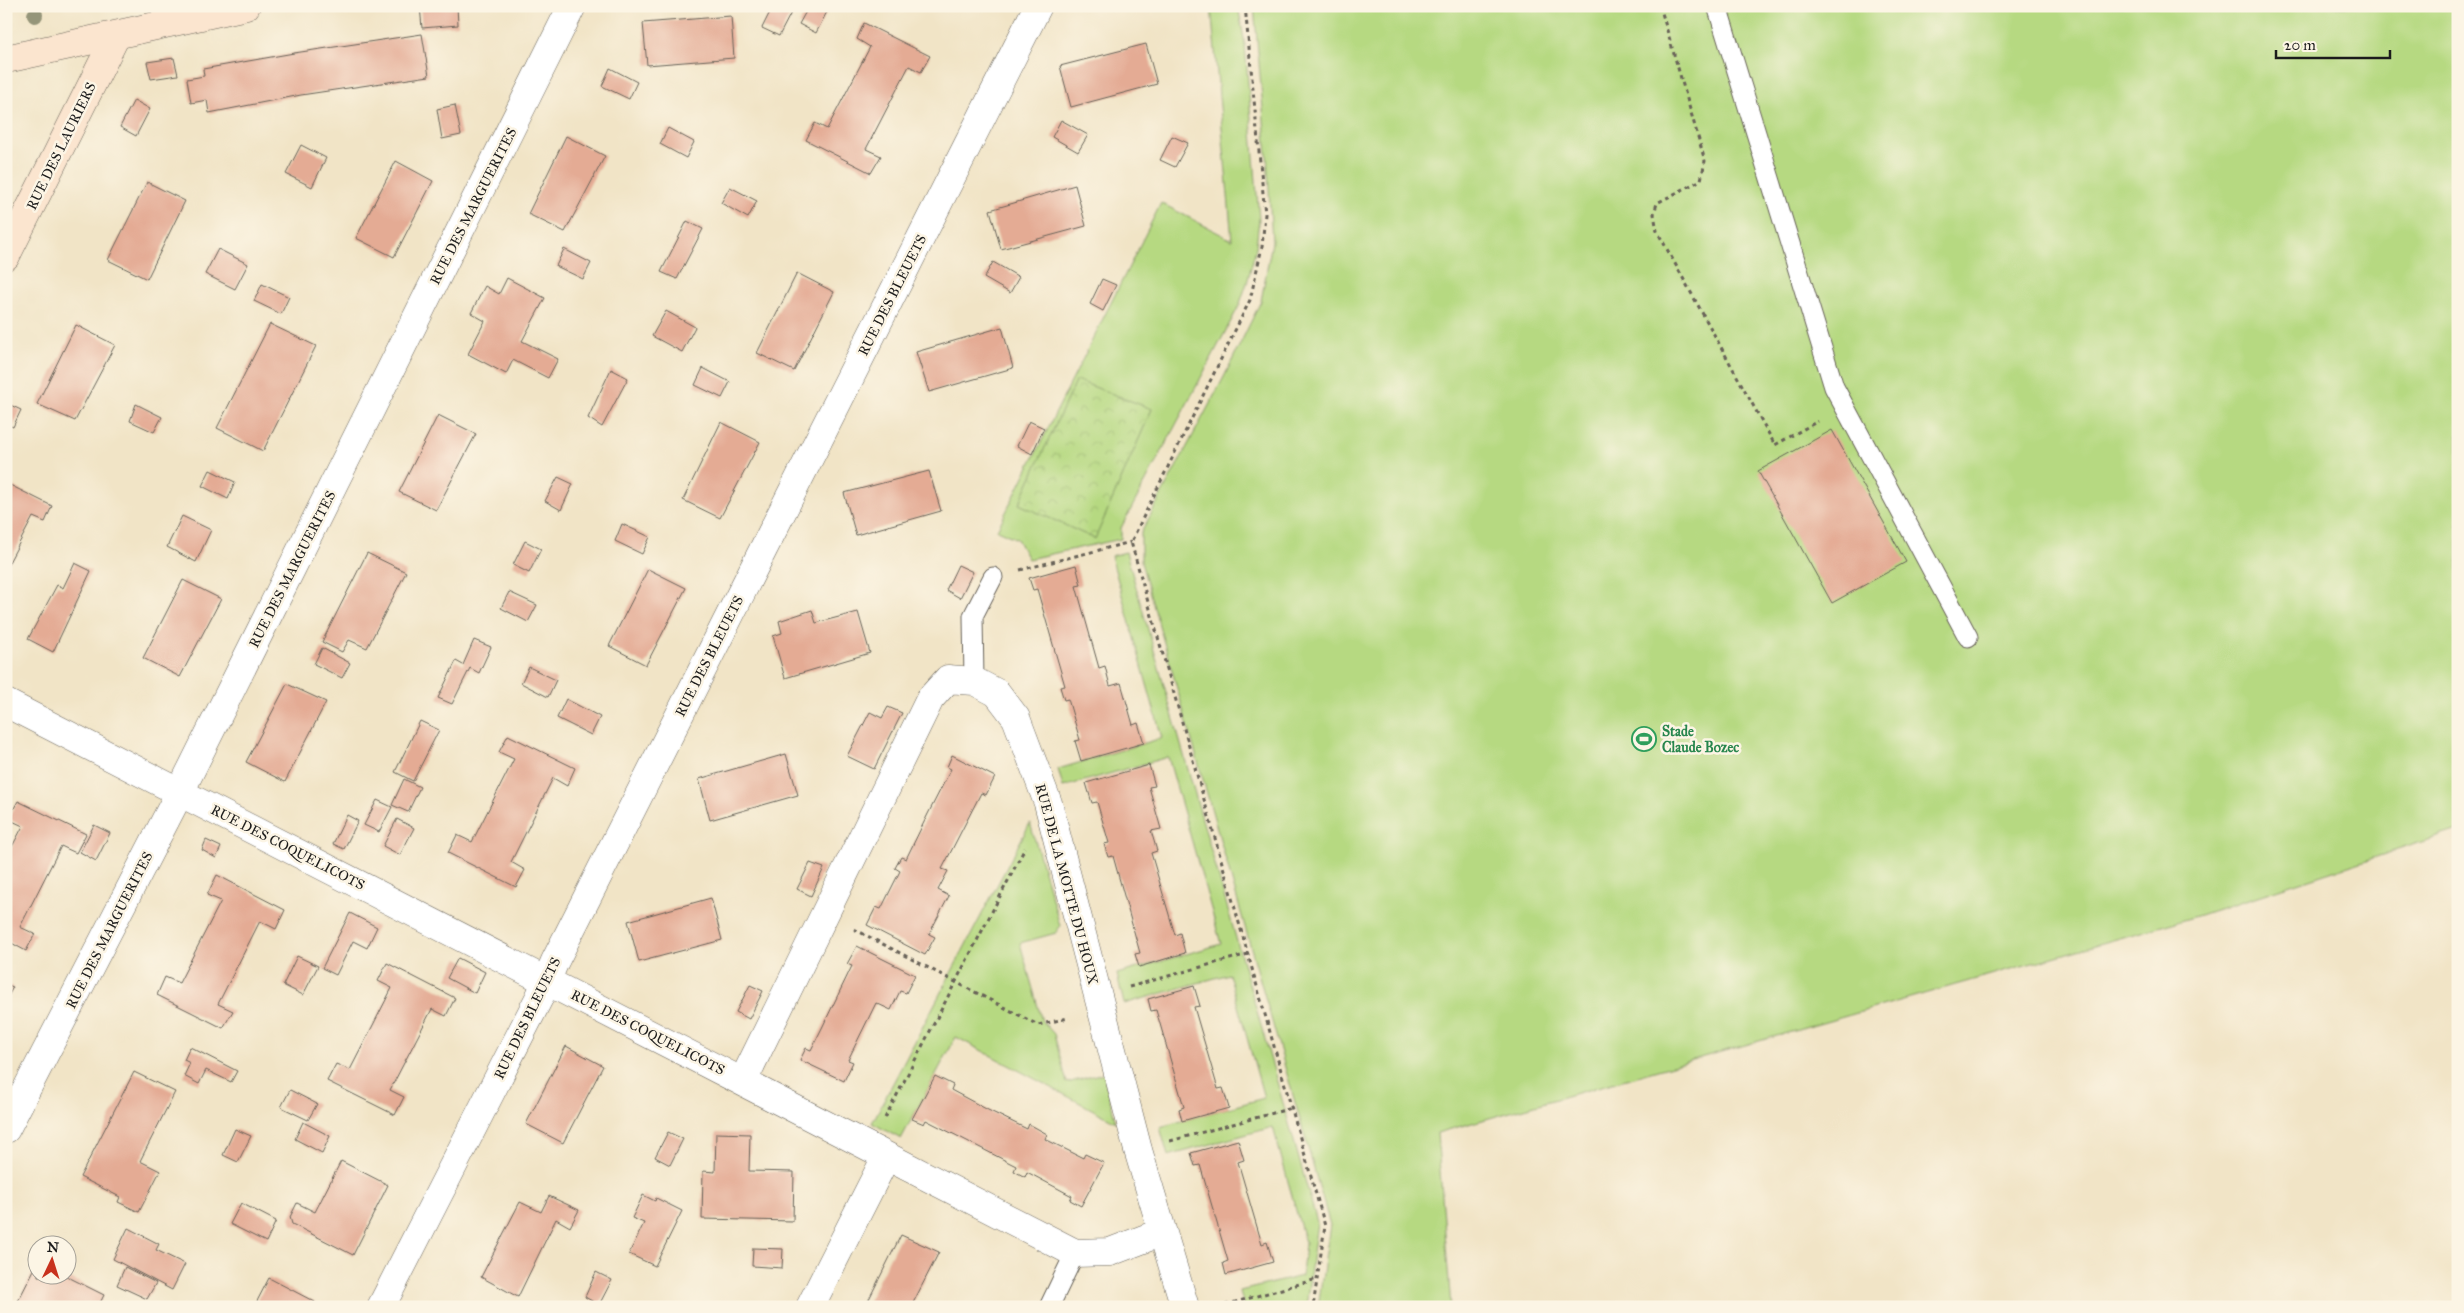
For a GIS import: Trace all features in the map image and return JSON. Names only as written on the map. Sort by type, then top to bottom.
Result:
[{"type":"street","points":[[6,59],[246,6]]},
{"type":"street","name":"RUE DES MARGUERITES","points":[[6,1128],[180,792],[572,6]]},
{"type":"street","name":"RUE DES BLEUETS","points":[[381,1307],[1038,6]]},
{"type":"street","name":"RUE DES LAURIERS","points":[[6,256],[116,36]]},
{"type":"street","name":"RUE DE LA MOTTE DU HOUX","points":[[743,1081],[930,699],[948,679],[974,681],[997,692],[1016,718],[1048,803],[1138,1150],[1185,1307]]},
{"type":"street","name":"RUE DES COQUELICOTS","points":[[6,703],[1075,1253],[1110,1252],[1162,1232]]},
{"type":"street","points":[[810,1307],[878,1152]]},
{"type":"lane","points":[[1717,6],[1834,387],[1968,637]]},
{"type":"lane","points":[[974,681],[973,616],[993,577]]},
{"type":"lane","points":[[1049,1307],[1075,1253]]},
{"type":"path","points":[[1244,6],[1263,195],[1262,247],[1250,300],[1131,542],[1325,1226],[1313,1307]]},
{"type":"path","points":[[1660,6],[1705,162],[1701,180],[1657,202],[1654,214],[1657,230],[1775,444],[1844,406]]},
{"type":"path","points":[[993,577],[1131,542]]},
{"type":"path","points":[[878,1152],[956,984],[1048,803]]},
{"type":"path","points":[[825,913],[956,984],[1038,1025],[1248,954]]},
{"type":"path","points":[[1138,1150],[1292,1108]]},
{"type":"path","points":[[1217,1307],[1317,1279]]},
{"type":"green space","points":[[1211,6],[1238,6],[1245,45],[1259,219],[1256,248],[1247,283],[1239,306],[1121,528],[1121,539],[1028,559],[1017,539],[997,530],[1161,203],[1232,240]]},
{"type":"green space","name":"Stade Claude Bozec","points":[[1254,6],[2458,6],[2458,830],[2197,916],[1437,1133],[1451,1307],[1318,1307],[1330,1225],[1141,562],[1141,533],[1224,377],[1261,301],[1272,242],[1267,155]]},
{"type":"green space","points":[[1076,380],[1152,409],[1095,539],[1019,504]]},
{"type":"green space","points":[[1126,552],[1317,1222],[1306,1307],[1244,1307],[1240,1291],[1302,1276],[1305,1243],[1273,1127],[1168,1156],[1160,1127],[1264,1098],[1229,974],[1124,1004],[1117,974],[1221,944],[1168,757],[1063,787],[1058,769],[1162,738],[1111,556]]},
{"type":"green space","points":[[1030,823],[1060,926],[1056,933],[1020,943],[1042,1021],[1054,1034],[1067,1083],[1103,1073],[1116,1122],[956,1037],[901,1139],[872,1123]]},
{"type":"building","points":[[420,6],[457,6],[458,25],[422,28]]},
{"type":"building","points":[[773,6],[786,6],[793,9],[779,36],[762,28]]},
{"type":"building","points":[[809,6],[830,6],[816,33],[799,24]]},
{"type":"building","points":[[731,16],[734,58],[647,65],[643,23]]},
{"type":"building","points":[[864,23],[930,56],[921,72],[909,66],[866,149],[881,156],[871,173],[806,140],[815,123],[827,129],[870,47],[857,39]]},
{"type":"building","points":[[422,34],[429,76],[301,95],[209,113],[207,100],[191,103],[187,79],[204,76],[203,69]]},
{"type":"building","points":[[1146,44],[1157,84],[1071,107],[1060,66]]},
{"type":"building","points":[[174,58],[178,75],[151,79],[147,62]]},
{"type":"building","points":[[610,68],[637,82],[629,99],[602,86]]},
{"type":"building","points":[[134,100],[150,109],[136,136],[120,127]]},
{"type":"building","points":[[455,105],[461,135],[442,139],[437,109]]},
{"type":"building","points":[[1061,120],[1088,135],[1078,152],[1052,137]]},
{"type":"building","points":[[668,128],[694,142],[686,158],[660,144]]},
{"type":"building","points":[[566,136],[605,156],[565,232],[528,214]]},
{"type":"building","points":[[1172,136],[1188,143],[1175,167],[1160,160]]},
{"type":"building","points":[[301,145],[326,158],[312,187],[286,174]]},
{"type":"building","points":[[396,161],[433,181],[394,257],[356,238]]},
{"type":"building","points":[[147,182],[185,201],[147,279],[108,260]]},
{"type":"building","points":[[1075,185],[1086,226],[1001,249],[990,210]]},
{"type":"building","points":[[730,187],[757,201],[748,218],[721,203]]},
{"type":"building","points":[[687,221],[703,229],[677,279],[661,272]]},
{"type":"building","points":[[218,249],[248,264],[235,289],[205,274]]},
{"type":"building","points":[[564,249],[591,263],[583,279],[556,266]]},
{"type":"building","points":[[993,262],[1019,277],[1010,293],[984,278]]},
{"type":"building","points":[[797,273],[834,292],[794,371],[757,353]]},
{"type":"building","points":[[507,278],[545,298],[522,341],[558,359],[548,378],[513,360],[506,374],[468,354],[485,321],[471,313],[485,286],[499,294]]},
{"type":"building","points":[[1102,279],[1116,285],[1103,311],[1090,304]]},
{"type":"building","points":[[262,284],[289,297],[281,314],[254,301]]},
{"type":"building","points":[[666,311],[695,327],[682,352],[652,336]]},
{"type":"building","points":[[270,324],[316,346],[263,451],[217,428]]},
{"type":"building","points":[[76,325],[115,345],[75,421],[37,404]]},
{"type":"building","points":[[1002,327],[1013,368],[929,392],[916,352]]},
{"type":"building","points":[[703,368],[730,382],[722,398],[695,385]]},
{"type":"building","points":[[611,369],[628,378],[602,427],[588,418]]},
{"type":"building","points":[[6,403],[21,410],[13,427],[6,424]]},
{"type":"building","points":[[136,404],[162,417],[154,432],[130,421]]},
{"type":"building","points":[[438,415],[476,434],[436,510],[399,492]]},
{"type":"building","points":[[1029,421],[1044,428],[1032,454],[1017,446]]},
{"type":"building","points":[[721,422],[760,442],[720,518],[683,500]]},
{"type":"building","points":[[1832,430],[1906,562],[1832,603],[1758,471]]},
{"type":"building","points":[[210,470],[235,482],[228,499],[202,486]]},
{"type":"building","points":[[929,471],[941,511],[856,535],[844,493]]},
{"type":"building","points":[[558,477],[573,484],[561,510],[545,501]]},
{"type":"building","points":[[6,483],[52,506],[45,522],[33,517],[6,568]]},
{"type":"building","points":[[182,516],[211,530],[196,562],[167,547]]},
{"type":"building","points":[[622,524],[650,537],[642,554],[615,541]]},
{"type":"building","points":[[525,541],[541,549],[529,573],[513,565]]},
{"type":"building","points":[[367,553],[406,572],[367,648],[349,640],[342,652],[322,642]]},
{"type":"building","points":[[75,563],[91,571],[53,652],[28,639],[57,585],[63,588]]},
{"type":"building","points":[[958,565],[973,572],[960,598],[946,590]]},
{"type":"building","points":[[1076,565],[1081,585],[1076,586],[1099,668],[1105,666],[1110,686],[1121,683],[1133,725],[1138,723],[1144,743],[1081,761],[1075,741],[1080,740],[1068,699],[1064,700],[1060,687],[1065,686],[1037,589],[1033,590],[1029,578]]},
{"type":"building","points":[[648,569],[686,588],[646,665],[609,646]]},
{"type":"building","points":[[183,580],[221,599],[180,677],[143,658]]},
{"type":"building","points":[[509,592],[537,605],[528,622],[501,608]]},
{"type":"building","points":[[812,610],[816,623],[858,612],[870,653],[785,678],[773,636],[782,633],[779,621]]},
{"type":"building","points":[[474,640],[491,647],[479,673],[470,668],[452,704],[438,698],[456,661],[463,665]]},
{"type":"building","points":[[322,648],[350,663],[342,678],[314,664]]},
{"type":"building","points":[[529,667],[556,680],[548,697],[521,683]]},
{"type":"building","points":[[287,684],[326,702],[285,782],[246,762]]},
{"type":"building","points":[[566,699],[600,717],[591,735],[557,718]]},
{"type":"building","points":[[888,707],[902,713],[874,769],[847,756],[870,712],[882,718]]},
{"type":"building","points":[[420,721],[439,730],[413,781],[395,772]]},
{"type":"building","points":[[508,735],[575,768],[567,786],[553,778],[511,862],[525,870],[516,887],[448,853],[457,835],[472,842],[514,759],[499,752]]},
{"type":"building","points":[[786,754],[798,795],[710,820],[699,779]]},
{"type":"building","points":[[952,755],[995,777],[986,795],[981,793],[942,869],[948,871],[938,890],[949,896],[929,934],[935,937],[925,955],[867,925],[876,907],[881,909],[900,871],[895,868],[901,857],[906,859],[951,769],[947,767]]},
{"type":"building","points":[[1149,765],[1155,786],[1149,787],[1161,829],[1151,831],[1157,851],[1151,853],[1175,935],[1180,933],[1185,953],[1139,967],[1135,954],[1140,953],[1113,856],[1108,857],[1104,844],[1109,843],[1097,802],[1092,803],[1086,783]]},
{"type":"building","points":[[404,779],[420,787],[408,812],[392,805]]},
{"type":"building","points":[[377,800],[392,807],[379,832],[364,825]]},
{"type":"building","points":[[18,801],[86,834],[76,853],[61,846],[20,927],[35,934],[26,951],[6,940],[6,858],[23,826],[8,819]]},
{"type":"building","points":[[347,815],[358,821],[344,849],[333,844]]},
{"type":"building","points":[[397,819],[414,828],[400,855],[383,846]]},
{"type":"building","points":[[94,825],[110,833],[96,861],[80,852]]},
{"type":"building","points":[[206,840],[221,847],[216,858],[202,850]]},
{"type":"building","points":[[810,863],[824,868],[811,896],[797,889]]},
{"type":"building","points":[[217,875],[285,910],[276,929],[260,921],[218,1004],[233,1011],[223,1028],[157,995],[165,977],[179,983],[221,901],[207,895]]},
{"type":"building","points":[[711,898],[722,940],[639,962],[628,921]]},
{"type":"building","points":[[350,913],[377,927],[367,948],[353,941],[336,975],[322,968]]},
{"type":"building","points":[[857,946],[915,975],[906,993],[900,991],[891,1010],[876,1003],[848,1060],[853,1062],[844,1081],[800,1060],[806,1048],[811,1050],[822,1028],[852,966],[847,964]]},
{"type":"building","points":[[297,956],[318,966],[303,995],[283,985]]},
{"type":"building","points":[[458,958],[485,972],[475,993],[447,978]]},
{"type":"building","points":[[387,963],[455,998],[446,1016],[432,1009],[390,1090],[404,1097],[395,1115],[327,1081],[336,1064],[350,1070],[392,988],[378,981]]},
{"type":"building","points":[[6,984],[13,987],[6,1000]]},
{"type":"building","points":[[750,985],[763,991],[749,1019],[736,1012]]},
{"type":"building","points":[[1194,986],[1200,1006],[1194,1007],[1218,1089],[1223,1088],[1229,1108],[1182,1121],[1179,1109],[1184,1107],[1156,1010],[1151,1011],[1148,999]]},
{"type":"building","points":[[566,1046],[603,1066],[563,1143],[526,1124]]},
{"type":"building","points":[[190,1047],[237,1071],[231,1082],[206,1070],[199,1084],[184,1076],[190,1063],[184,1060]]},
{"type":"building","points":[[134,1072],[175,1092],[140,1161],[160,1171],[139,1212],[118,1202],[120,1197],[80,1177]]},
{"type":"building","points":[[935,1076],[953,1085],[951,1090],[988,1110],[1027,1129],[1029,1124],[1047,1134],[1045,1139],[1083,1158],[1085,1154],[1104,1163],[1081,1206],[1070,1200],[1072,1196],[1027,1172],[1025,1177],[1014,1171],[1016,1166],[926,1120],[924,1124],[912,1119]]},
{"type":"building","points":[[290,1090],[317,1104],[308,1120],[281,1107]]},
{"type":"building","points":[[303,1122],[330,1136],[322,1153],[295,1139]]},
{"type":"building","points":[[235,1129],[251,1136],[238,1162],[223,1155]]},
{"type":"building","points":[[668,1132],[683,1139],[670,1165],[655,1157]]},
{"type":"building","points":[[716,1133],[750,1134],[749,1171],[794,1172],[793,1221],[702,1219],[703,1171],[715,1172]]},
{"type":"building","points":[[1238,1140],[1244,1160],[1238,1162],[1262,1244],[1267,1242],[1273,1262],[1226,1275],[1223,1263],[1228,1261],[1200,1165],[1195,1166],[1191,1153]]},
{"type":"building","points":[[341,1161],[388,1185],[353,1255],[292,1224],[290,1217],[297,1203],[315,1212]]},
{"type":"building","points":[[643,1195],[655,1201],[656,1198],[682,1211],[655,1266],[629,1254],[644,1223],[632,1218]]},
{"type":"building","points":[[549,1196],[579,1210],[570,1227],[556,1219],[518,1297],[481,1277],[520,1202],[541,1212]]},
{"type":"building","points":[[241,1203],[276,1221],[266,1242],[230,1224]]},
{"type":"building","points":[[128,1228],[159,1244],[156,1250],[185,1264],[172,1290],[113,1259]]},
{"type":"building","points":[[901,1235],[939,1252],[911,1307],[865,1307]]},
{"type":"building","points":[[753,1248],[783,1249],[782,1268],[752,1266]]},
{"type":"building","points":[[125,1267],[156,1283],[147,1299],[117,1285]]},
{"type":"building","points":[[596,1272],[612,1280],[599,1305],[585,1297]]},
{"type":"building","points":[[269,1278],[315,1302],[313,1307],[254,1307]]},
{"type":"building","points":[[28,1282],[28,1286],[78,1286],[78,1282],[104,1295],[98,1307],[15,1307]]},
{"type":"building","points":[[6,1303],[15,1307],[6,1307]]},
{"type":"place","name":"Stade Claude Bozec","points":[[1644,739]]}]
